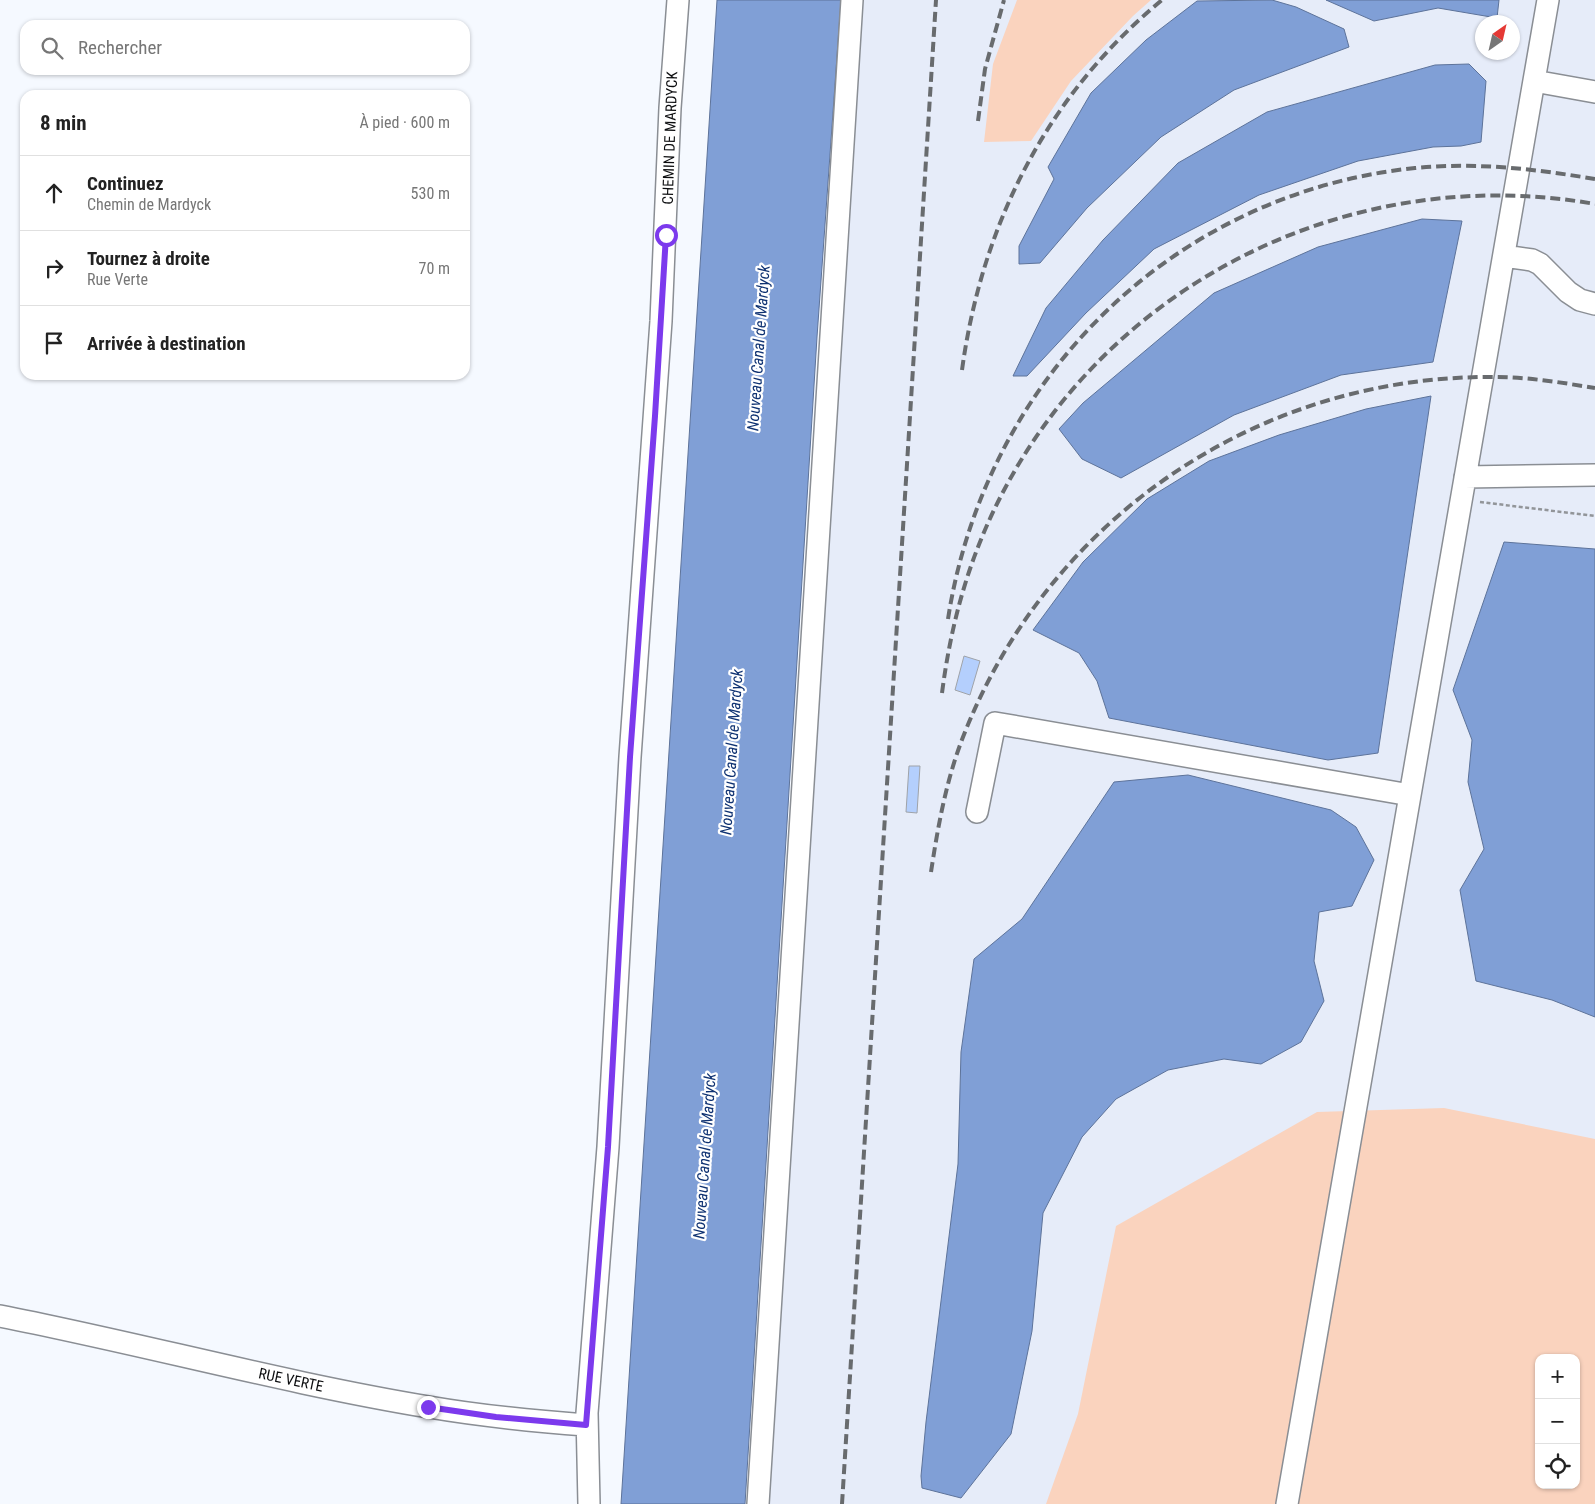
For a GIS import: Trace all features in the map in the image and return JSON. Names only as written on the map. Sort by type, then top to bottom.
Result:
[{"type":"street","name":"CHEMIN DE MARDYCK","points":[[589,1504],[586,1425],[607,1164],[630,757],[662,321],[672,88],[678,0]]},
{"type":"street","points":[[758,1504],[852,0]]},
{"type":"street","points":[[1287,1504],[1548,0]]},
{"type":"street","points":[[1534,81],[1595,92]]},
{"type":"street","points":[[1504,256],[1537,262],[1568,292],[1580,300],[1595,304]]},
{"type":"street","points":[[1465,477],[1595,475]]},
{"type":"street","points":[[977,812],[996,723],[1410,795]]},
{"type":"street","name":"RUE VERTE","points":[[0,1316],[134,1343],[279,1378],[417,1405],[501,1418],[586,1425]]},
{"type":"path","points":[[1461,500],[1595,516]]},
{"type":"shaded area","points":[[862,0],[1595,0],[1595,1504],[768,1504]]},
{"type":"shaded area","points":[[1017,0],[1151,0],[1133,16],[1071,81],[1031,141],[984,142],[993,64]]},
{"type":"shaded area","points":[[1444,1108],[1595,1139],[1595,1504],[1046,1504],[1078,1414],[1116,1226],[1317,1112]]},
{"type":"water","name":"Nouveau Canal de Mardyck","points":[[717,0],[841,0],[817,337],[745,1504],[621,1504]]},
{"type":"water","points":[[1272,0],[1296,7],[1344,29],[1349,47],[1234,90],[1161,137],[1087,208],[1040,263],[1019,264],[1019,246],[1054,179],[1048,167],[1091,93],[1146,40],[1197,1]]},
{"type":"water","points":[[1326,0],[1499,0],[1497,15],[1479,15],[1438,8],[1374,21]]},
{"type":"water","points":[[1469,64],[1486,81],[1481,142],[1461,146],[1433,147],[1358,161],[1259,195],[1154,249],[1086,313],[1027,376],[1013,376],[1046,308],[1103,240],[1178,163],[1267,112],[1435,65]]},
{"type":"water","points":[[1422,219],[1462,221],[1433,362],[1341,375],[1234,415],[1121,478],[1082,459],[1059,429],[1083,403],[1214,293],[1318,247]]},
{"type":"water","points":[[1431,396],[1378,753],[1328,760],[1109,718],[1097,681],[1079,653],[1033,630],[1083,562],[1147,499],[1209,461],[1279,435],[1366,409]]},
{"type":"water","points":[[1504,542],[1595,549],[1595,1017],[1552,1000],[1476,981],[1460,890],[1484,849],[1468,782],[1472,740],[1453,690]]},
{"type":"water","points":[[1188,775],[1331,810],[1356,827],[1374,860],[1352,906],[1319,912],[1314,961],[1324,1001],[1301,1042],[1261,1064],[1224,1059],[1168,1070],[1116,1099],[1082,1137],[1043,1213],[1032,1331],[1011,1434],[961,1498],[922,1488],[921,1476],[926,1422],[958,1164],[961,1052],[974,959],[1022,919],[1114,782]]},
{"type":"building","points":[[964,656],[980,661],[970,695],[955,690]]},
{"type":"building","points":[[909,766],[920,766],[917,813],[906,812]]},
{"type":"railway","points":[[842,1504],[936,0]]},
{"type":"railway","points":[[978,121],[985,69],[1004,0]]},
{"type":"railway","points":[[962,370],[972,316],[986,264],[1004,214],[1026,166],[1053,120],[1085,77],[1121,37],[1162,0]]},
{"type":"railway","points":[[948,619],[969,532],[1002,451],[1048,378],[1104,313],[1170,259],[1245,215],[1327,185],[1415,168],[1483,166],[1550,172],[1595,179]]},
{"type":"railway","points":[[942,693],[948,653],[968,575],[982,537],[1027,451],[1084,377],[1152,313],[1230,263],[1315,226],[1405,203],[1499,195],[1595,204]]},
{"type":"railway","points":[[931,872],[943,804],[957,754],[963,737],[1000,660],[1047,590],[1104,529],[1168,477],[1240,435],[1317,404],[1399,384],[1484,377],[1512,377],[1595,388]]},
{"type":"route","points":[[428,1407],[496,1417],[586,1425],[592,1334],[606,1185],[616,1032],[622,883],[662,321],[666,235]]}]
